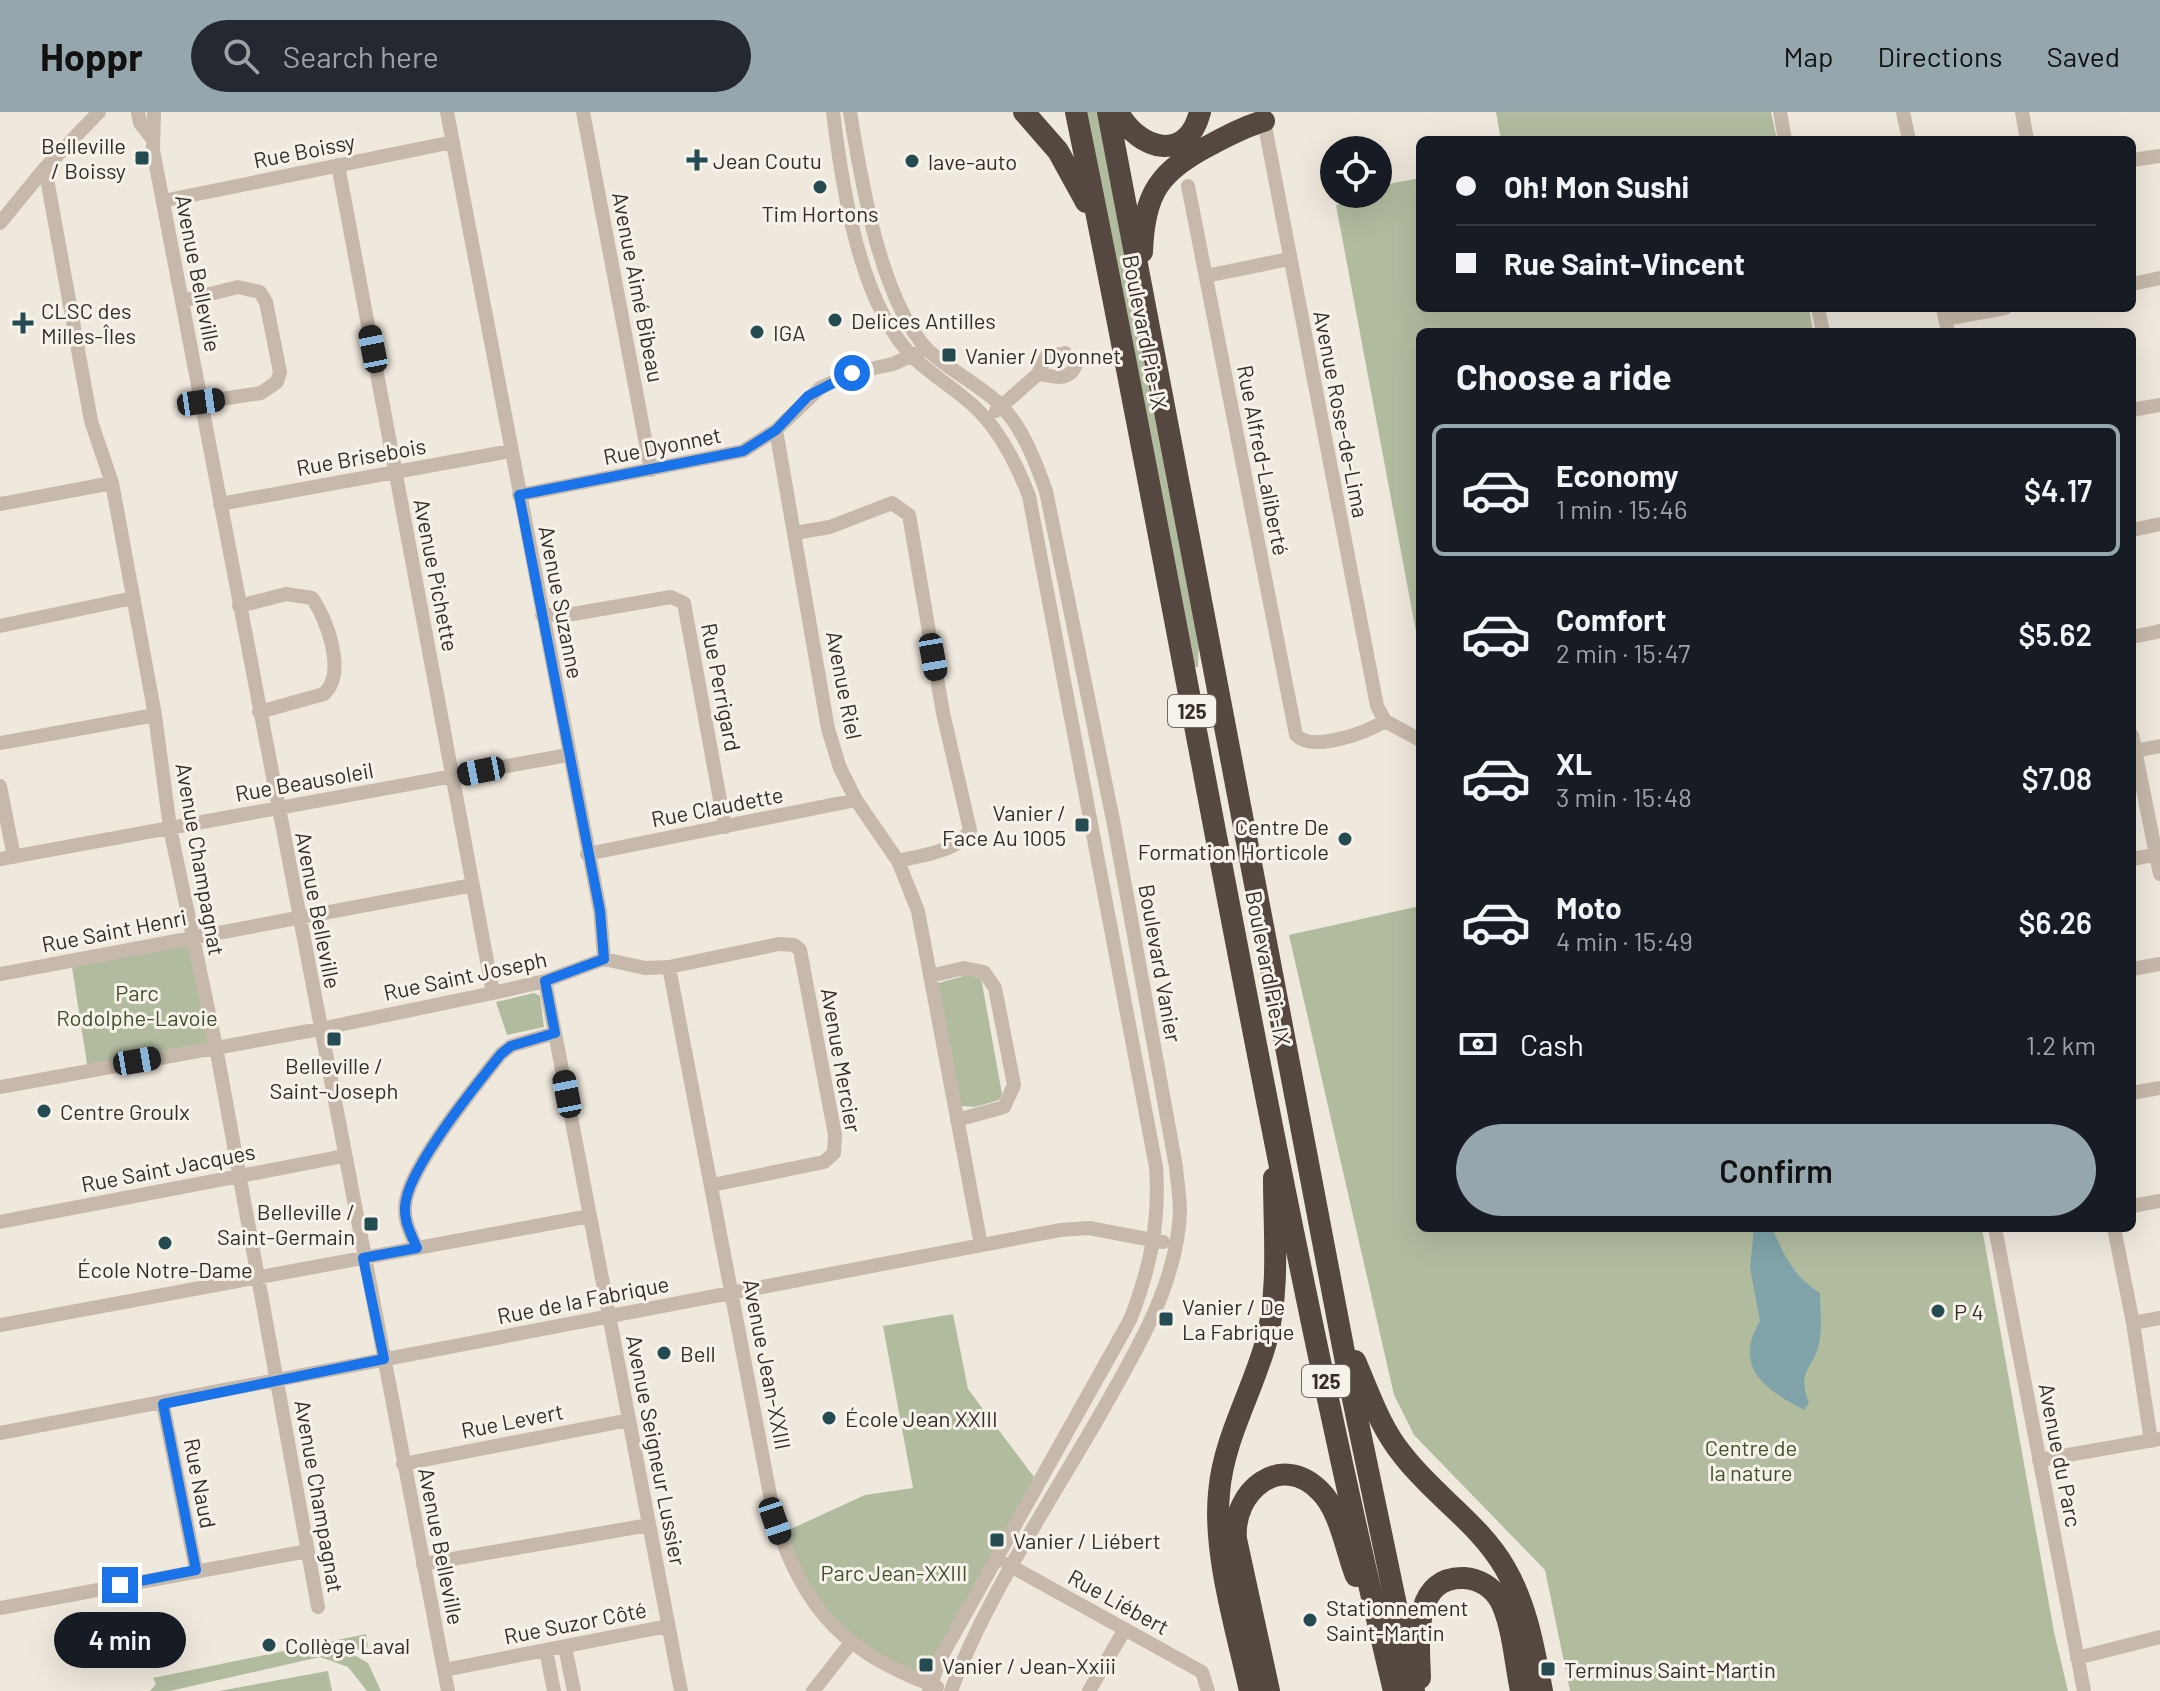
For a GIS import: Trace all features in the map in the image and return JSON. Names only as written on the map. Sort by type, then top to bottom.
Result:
[{"type":"highway","points":[[1024,112],[1058,151],[1098,224]]},
{"type":"highway","name":"Boulevard Pie-IX","points":[[1076,112],[1274,1129],[1394,1691]]},
{"type":"highway","name":"Boulevard Pie-IX","points":[[1108,112],[1338,1319],[1417,1691]]},
{"type":"highway","points":[[1118,112],[1131,134],[1146,143],[1159,145],[1175,143],[1189,134],[1200,112]]},
{"type":"highway","points":[[1140,290],[1144,221],[1149,201],[1161,180],[1195,153],[1263,116]]},
{"type":"highway","points":[[1250,1691],[1222,1550],[1218,1502],[1227,1452],[1261,1359],[1271,1316],[1275,1274],[1274,1129]]},
{"type":"highway","points":[[1338,1319],[1390,1438],[1409,1463],[1487,1542],[1507,1571],[1525,1614],[1542,1691]]},
{"type":"highway","points":[[1269,1691],[1236,1528],[1244,1498],[1263,1481],[1295,1478],[1322,1493],[1380,1633]]},
{"type":"highway","points":[[1417,1691],[1423,1608],[1438,1586],[1463,1578],[1485,1584],[1500,1601],[1521,1691]]},
{"type":"street","points":[[0,223],[45,168],[99,112]]},
{"type":"street","name":"Avenue Belleville","points":[[138,112],[140,123],[151,137]]},
{"type":"street","name":"Avenue Belleville","points":[[154,112],[151,137],[448,1691]]},
{"type":"street","name":"Avenue Suzanne","points":[[447,112],[600,911],[604,959]]},
{"type":"street","name":"Avenue Aimé Bibeau","points":[[583,112],[651,470]]},
{"type":"street","name":"Boulevard Vanier","points":[[833,112],[849,209],[868,277],[886,318],[913,356],[987,419],[1019,469],[1029,496],[1156,1167],[1159,1204],[1145,1282],[1130,1320],[940,1659],[930,1688]]},
{"type":"street","name":"Boulevard Vanier","points":[[850,112],[885,272],[927,348],[1001,406],[1031,450],[1049,506],[1117,840],[1176,1167],[1180,1210],[1175,1244],[1147,1332],[1013,1567],[949,1691]]},
{"type":"street","points":[[1780,112],[1784,136]]},
{"type":"street","points":[[1903,112],[1908,136]]},
{"type":"street","points":[[2022,112],[2026,136]]},
{"type":"street","name":"Avenue Rose-de-Lima","points":[[1263,116],[1377,706],[1385,721]]},
{"type":"street","name":"Rue Boissy","points":[[163,201],[453,142]]},
{"type":"street","points":[[2136,159],[2160,156]]},
{"type":"street","name":"Avenue Pichette","points":[[338,165],[493,993]]},
{"type":"street","name":"Avenue Champagnat","points":[[45,168],[91,421],[112,483],[155,715],[170,828],[216,1047],[318,1607]]},
{"type":"street","name":"Rue Alfred-Laliberté","points":[[1188,186],[1294,729],[1301,740],[1316,743],[1367,732],[1385,721]]},
{"type":"street","points":[[1206,276],[1289,259]]},
{"type":"street","points":[[2136,283],[2160,278]]},
{"type":"street","points":[[182,301],[238,287],[252,288],[266,302],[280,372],[277,382],[261,393],[201,402]]},
{"type":"street","points":[[1945,320],[1985,312]]},
{"type":"street","name":"Rue Dyonnet","points":[[519,495],[743,451],[776,430],[820,388],[852,373],[913,356],[927,348]]},
{"type":"street","points":[[987,419],[1038,374]]},
{"type":"street","points":[[2136,409],[2160,405]]},
{"type":"street","name":"Avenue Riel","points":[[776,430],[828,729],[840,768],[856,800],[898,861],[918,911],[981,1245]]},
{"type":"street","name":"Rue Brisebois","points":[[220,504],[511,451]]},
{"type":"street","points":[[0,504],[112,483]]},
{"type":"street","points":[[795,533],[830,527],[892,503],[909,515],[943,713],[970,830],[965,839],[940,850],[898,861]]},
{"type":"street","points":[[2136,529],[2160,524]]},
{"type":"street","points":[[239,606],[286,594],[312,598],[322,612],[335,671],[331,688],[324,694],[259,712]]},
{"type":"street","name":"Rue Perrigard","points":[[542,615],[671,597],[684,603],[725,827]]},
{"type":"street","points":[[0,626],[133,598]]},
{"type":"street","points":[[2136,636],[2160,631]]},
{"type":"street","points":[[0,743],[155,715]]},
{"type":"street","points":[[1385,721],[1416,738]]},
{"type":"street","points":[[2136,751],[2160,746]]},
{"type":"street","name":"Rue Beausoleil","points":[[7,858],[568,755]]},
{"type":"street","points":[[2136,755],[2160,874]]},
{"type":"street","points":[[0,786],[7,858]]},
{"type":"street","name":"Rue Claudette","points":[[587,854],[856,800]]},
{"type":"street","points":[[2136,858],[2158,854]]},
{"type":"street","name":"Rue Saint Henri","points":[[0,974],[473,885]]},
{"type":"street","name":"Avenue Mercier","points":[[669,967],[779,944],[794,945],[800,950],[835,1135],[834,1153],[824,1162],[712,1185]]},
{"type":"street","points":[[604,959],[645,968],[669,967]]},
{"type":"street","name":"Rue Saint Joseph","points":[[0,1087],[320,1029],[493,993],[545,981],[604,959]]},
{"type":"street","points":[[2136,968],[2160,964]]},
{"type":"street","name":"Avenue Jean-XXIII","points":[[669,967],[775,1521],[786,1553],[815,1606],[850,1644],[930,1688],[949,1691]]},
{"type":"street","points":[[930,976],[964,968],[984,972],[995,988],[1014,1085],[1004,1107],[957,1120]]},
{"type":"street","name":"Avenue Seigneur Lussier","points":[[545,981],[681,1691]]},
{"type":"street","points":[[417,1248],[405,1219],[405,1209],[406,1199],[420,1169],[501,1054],[511,1046],[555,1033]]},
{"type":"street","points":[[2136,1092],[2160,1088]]},
{"type":"street","name":"Rue Saint Jacques","points":[[0,1222],[344,1156]]},
{"type":"street","points":[[2136,1205],[2160,1201]]},
{"type":"street","points":[[0,1325],[590,1216]]},
{"type":"street","name":"Rue de la Fabrique","points":[[0,1433],[981,1245],[1089,1228],[1175,1244]]},
{"type":"street","name":"Avenue du Parc","points":[[1996,1232],[2084,1691]]},
{"type":"street","points":[[2039,1460],[2155,1440],[2115,1232]]},
{"type":"street","points":[[2133,1323],[2160,1318]]},
{"type":"street","name":"Rue Naud","points":[[163,1404],[196,1570]]},
{"type":"street","name":"Rue Levert","points":[[403,1464],[629,1420]]},
{"type":"street","points":[[423,1564],[649,1525]]},
{"type":"street","points":[[0,1608],[308,1551]]},
{"type":"street","name":"Rue Liébert","points":[[996,1557],[1202,1672],[1208,1691]]},
{"type":"street","name":"Rue Suzor Côté","points":[[444,1670],[668,1626]]},
{"type":"street","points":[[1089,1691],[1125,1629]]},
{"type":"street","points":[[2077,1658],[2160,1637]]},
{"type":"street","points":[[813,1691],[850,1644]]},
{"type":"street","points":[[565,1647],[574,1691]]},
{"type":"street","points":[[546,1650],[554,1691]]},
{"type":"green space","points":[[1083,112],[1100,112],[1199,639],[1198,667],[1194,667]]},
{"type":"green space","points":[[1496,112],[1771,112],[1776,136],[1500,136]]},
{"type":"green space","points":[[1416,179],[1416,312],[1810,312],[1812,328],[1416,328],[1416,632],[1337,208],[1392,208],[1392,183]]},
{"type":"green space","name":"Centre de la nature","points":[[1416,907],[1416,1232],[1983,1232],[2054,1632],[2068,1691],[1570,1691],[1545,1570],[1414,1435],[1394,1395],[1289,935]]},
{"type":"green space","name":"Parc Rodolphe-Lavoie","points":[[192,937],[216,1047],[88,1070],[71,961]]},
{"type":"green space","points":[[967,975],[980,978],[982,983],[1002,1094],[999,1100],[975,1107],[961,1106],[935,984]]},
{"type":"green space","points":[[534,993],[540,996],[544,1027],[507,1035],[496,1002]]},
{"type":"green space","name":"Parc Jean-XXIII","points":[[953,1314],[968,1389],[1034,1477],[926,1682],[881,1663],[816,1606],[782,1533],[865,1495],[913,1488],[883,1326]]},
{"type":"green space","points":[[366,1634],[368,1647],[349,1652],[368,1663],[381,1691],[367,1691],[348,1667],[320,1657],[170,1691],[150,1691],[156,1684],[153,1678]]},
{"type":"green space","points":[[328,1671],[332,1691],[219,1691]]},
{"type":"water","points":[[1754,1232],[1774,1232],[1791,1265],[1803,1280],[1820,1293],[1820,1338],[1815,1357],[1805,1375],[1809,1403],[1804,1410],[1765,1385],[1752,1364],[1752,1337],[1760,1321],[1750,1268]]},
{"type":"place","name":"Belleville / Boissy","points":[[142,158]]},
{"type":"place","name":"Jean Coutu","points":[[697,160]]},
{"type":"place","name":"lave-auto","points":[[912,161]]},
{"type":"place","name":"Tim Hortons","points":[[820,187]]},
{"type":"place","name":"Delices Antilles","points":[[835,320]]},
{"type":"place","name":"CLSC des Milles-Îles","points":[[23,323]]},
{"type":"place","name":"IGA","points":[[757,332]]},
{"type":"place","name":"Vanier / Dyonnet","points":[[949,355]]},
{"type":"place","name":"Vanier / Face Au 1005","points":[[1082,825]]},
{"type":"place","name":"Centre De Formation Horticole","points":[[1345,839]]},
{"type":"place","name":"Belleville / Saint-Joseph","points":[[334,1039]]},
{"type":"place","name":"Centre Groulx","points":[[44,1111]]},
{"type":"place","name":"Belleville / Saint-Germain","points":[[371,1224]]},
{"type":"place","name":"École Notre-Dame","points":[[165,1243]]},
{"type":"place","name":"P 4","points":[[1938,1311]]},
{"type":"place","name":"Vanier / De La Fabrique","points":[[1166,1319]]},
{"type":"place","name":"Bell","points":[[664,1353]]},
{"type":"place","name":"École Jean XXIII","points":[[829,1418]]},
{"type":"place","name":"Vanier / Liébert","points":[[997,1540]]},
{"type":"place","name":"Stationnement Saint-Martin","points":[[1310,1620]]},
{"type":"place","name":"Collège Laval","points":[[269,1645]]},
{"type":"place","name":"Vanier / Jean-Xxiii","points":[[926,1665]]},
{"type":"place","name":"Terminus Saint-Martin","points":[[1548,1669]]},
{"type":"route","points":[[120,1585],[196,1570],[163,1404],[384,1359],[363,1258],[417,1248],[405,1219],[406,1199],[420,1169],[477,1083],[501,1054],[511,1046],[555,1033],[545,981],[604,959],[600,911],[519,495],[716,459],[743,451],[776,430],[808,396],[852,373]]}]
